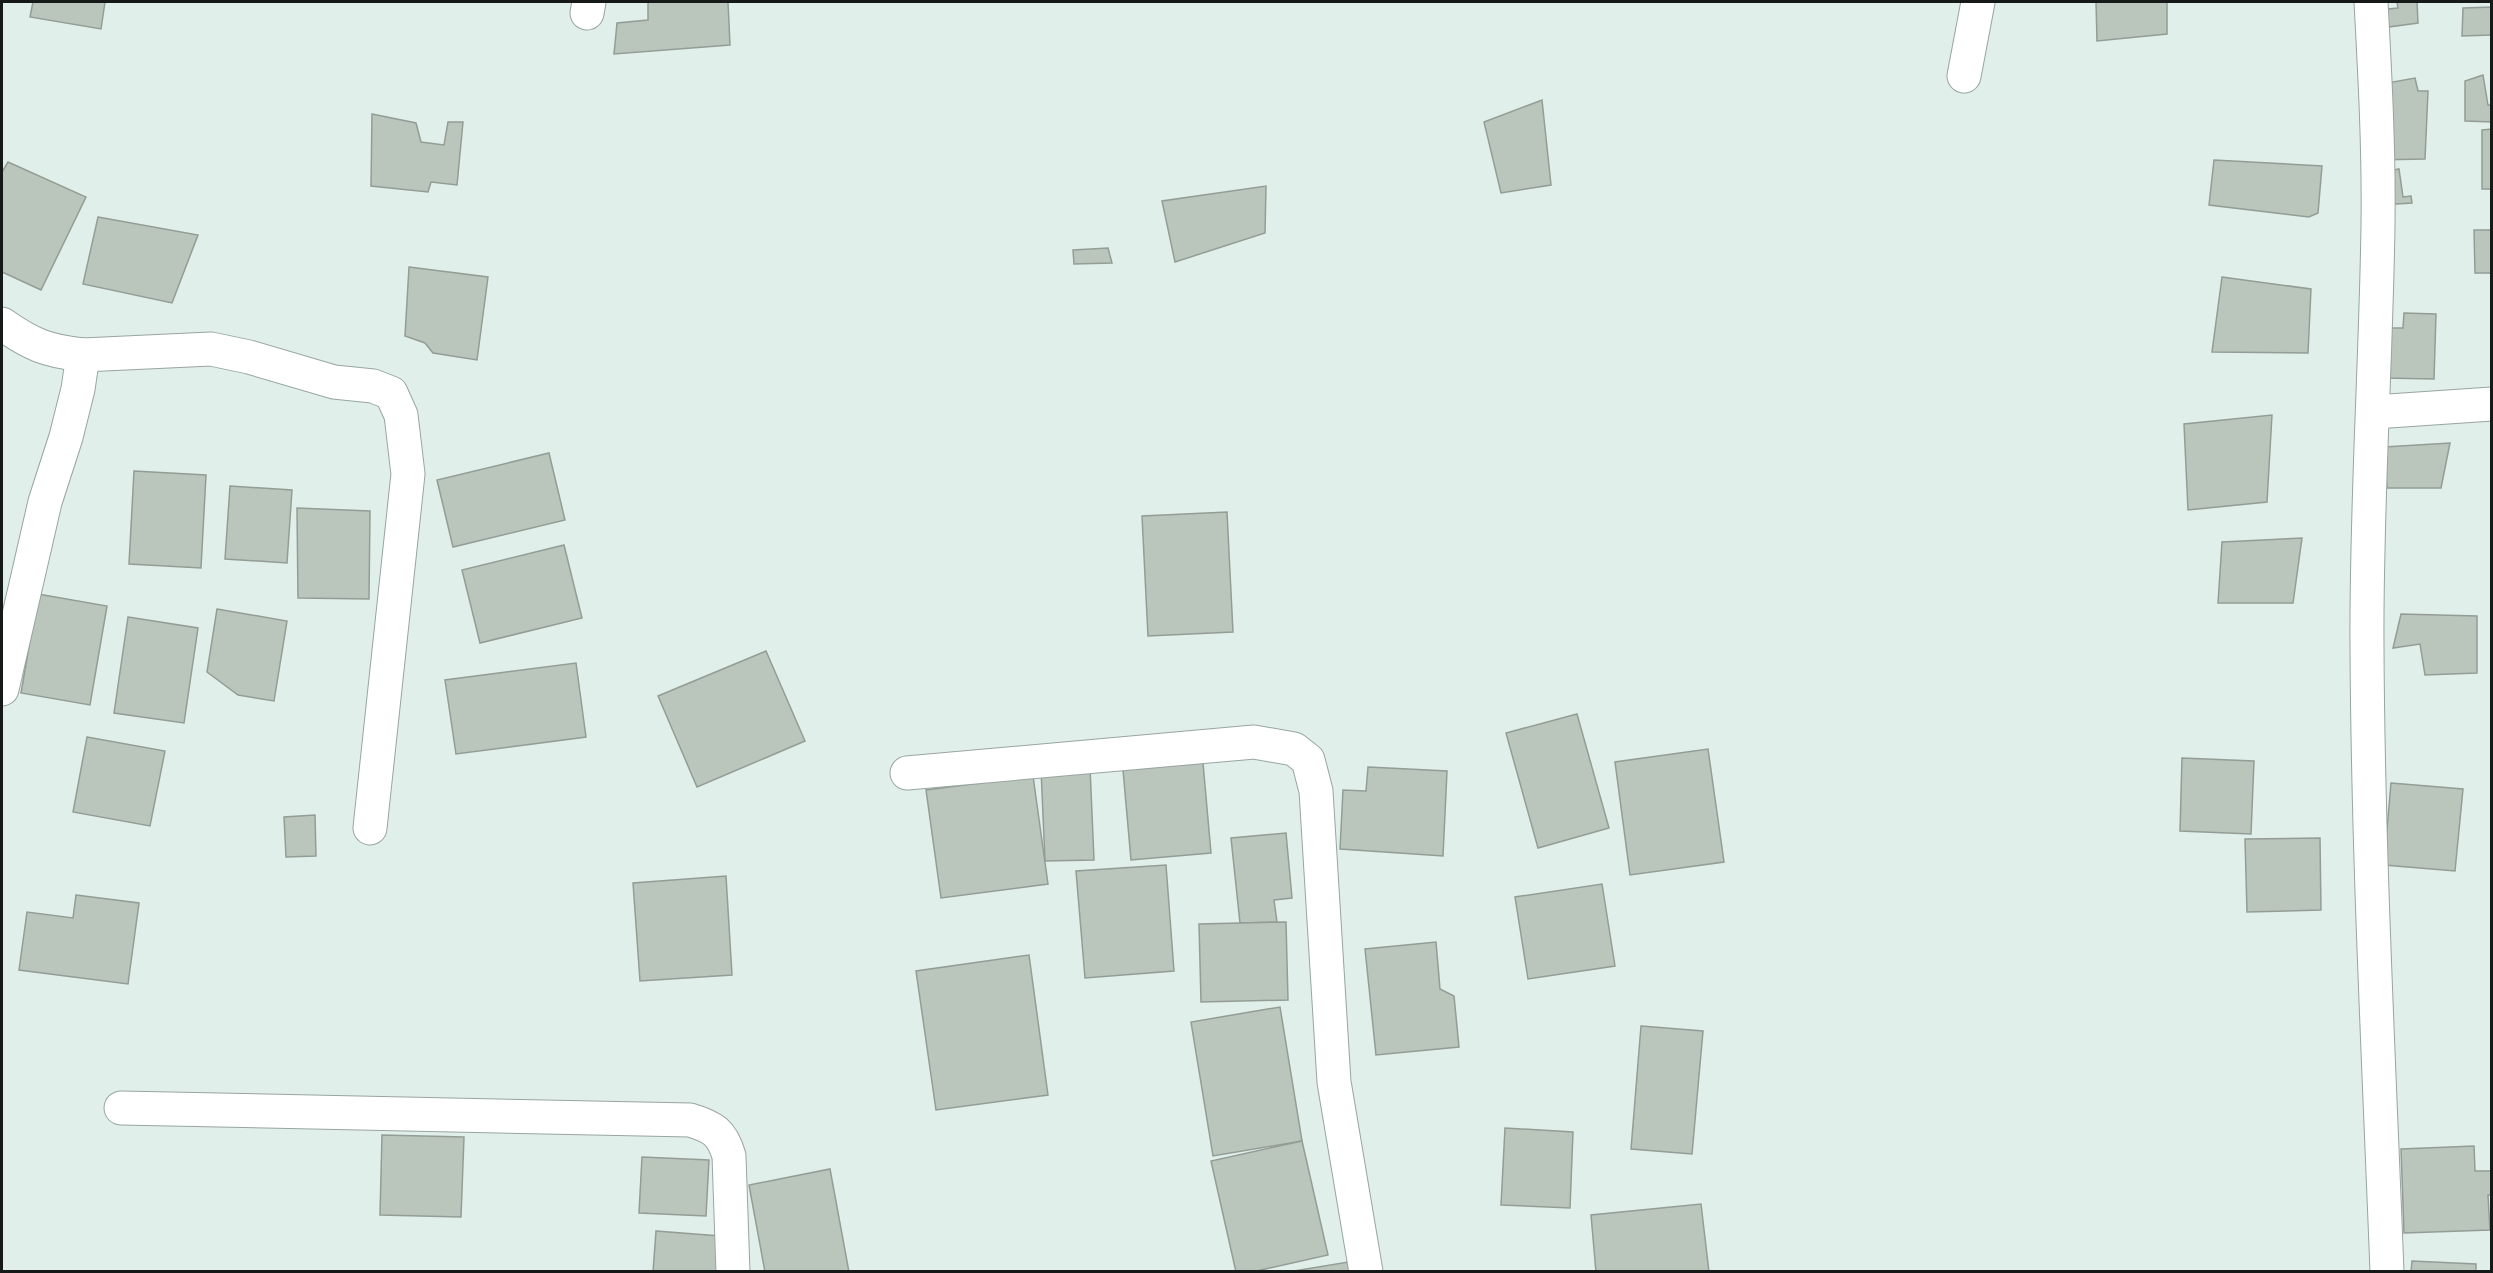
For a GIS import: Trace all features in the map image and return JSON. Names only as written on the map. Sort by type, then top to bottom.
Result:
[{"type":"street","points":[[1964,76],[1978,2]]},
{"type":"street","points":[[2371,2],[2378,221],[2367,646],[2376,1026],[2387,1272]]},
{"type":"street","points":[[2,324],[26,341],[53,351],[83,355],[211,349],[249,357],[334,382],[373,386],[391,393],[401,415],[408,474],[370,828]]},
{"type":"street","points":[[2,689],[45,502],[66,437],[78,389],[83,355]]},
{"type":"street","points":[[2374,412],[2492,404]]},
{"type":"street","points":[[907,773],[1254,742],[1294,749],[1308,760],[1316,791],[1334,1082],[1366,1272]]},
{"type":"street","points":[[121,1108],[690,1120],[711,1126],[725,1141],[729,1156],[733,1272]]},
{"type":"building","points":[[33,2],[105,2],[101,29],[30,17]]},
{"type":"building","points":[[648,2],[728,2],[730,45],[614,54],[617,23],[648,20]]},
{"type":"building","points":[[2096,2],[2167,2],[2167,34],[2097,41]]},
{"type":"building","points":[[2397,2],[2417,2],[2418,23],[2359,31],[2369,11],[2398,8]]},
{"type":"building","points":[[2492,7],[2492,35],[2462,36],[2463,8]]},
{"type":"building","points":[[2483,75],[2488,105],[2492,105],[2492,122],[2465,121],[2465,81]]},
{"type":"building","points":[[2415,78],[2418,91],[2428,91],[2425,159],[2375,160],[2370,86]]},
{"type":"building","points":[[1542,100],[1551,185],[1501,193],[1484,122]]},
{"type":"building","points":[[372,114],[416,123],[421,142],[444,145],[448,122],[463,122],[457,185],[431,182],[428,192],[371,186]]},
{"type":"building","points":[[2492,129],[2492,189],[2482,189],[2482,130]]},
{"type":"building","points":[[2214,160],[2322,166],[2318,213],[2309,217],[2209,205]]},
{"type":"building","points":[[8,162],[86,197],[41,290],[2,272],[2,172]]},
{"type":"building","points":[[2399,169],[2403,197],[2411,196],[2412,203],[2380,205],[2373,174]]},
{"type":"building","points":[[1266,186],[1265,233],[1175,262],[1162,201]]},
{"type":"building","points":[[98,217],[198,235],[172,303],[83,284]]},
{"type":"building","points":[[2474,230],[2492,230],[2492,273],[2475,273]]},
{"type":"building","points":[[1108,248],[1112,263],[1074,264],[1073,250]]},
{"type":"building","points":[[409,267],[488,277],[477,360],[433,353],[425,343],[405,336]]},
{"type":"building","points":[[2222,277],[2311,289],[2308,353],[2212,352]]},
{"type":"building","points":[[2404,313],[2436,314],[2434,379],[2383,378],[2385,328],[2403,328]]},
{"type":"building","points":[[2272,415],[2267,502],[2188,510],[2184,424]]},
{"type":"building","points":[[2450,443],[2441,488],[2387,488],[2384,447]]},
{"type":"building","points":[[549,453],[565,520],[453,547],[437,480]]},
{"type":"building","points":[[134,471],[206,475],[201,568],[129,564]]},
{"type":"building","points":[[230,486],[292,490],[287,563],[225,559]]},
{"type":"building","points":[[297,508],[370,511],[369,599],[298,598]]},
{"type":"building","points":[[1227,512],[1233,632],[1148,636],[1142,516]]},
{"type":"building","points":[[2302,538],[2293,603],[2218,603],[2222,542]]},
{"type":"building","points":[[564,545],[582,618],[480,643],[462,570]]},
{"type":"building","points":[[38,594],[107,606],[90,705],[21,693]]},
{"type":"building","points":[[217,609],[287,621],[274,701],[238,695],[207,672]]},
{"type":"building","points":[[2401,614],[2477,616],[2477,673],[2425,675],[2420,644],[2393,648]]},
{"type":"building","points":[[128,617],[198,628],[184,723],[114,713]]},
{"type":"building","points":[[766,651],[805,741],[697,787],[658,696]]},
{"type":"building","points":[[576,663],[586,737],[456,754],[445,680]]},
{"type":"building","points":[[1577,714],[1609,828],[1538,848],[1506,733]]},
{"type":"building","points":[[87,737],[165,751],[150,826],[73,812]]},
{"type":"building","points":[[1708,749],[1724,862],[1630,875],[1615,762]]},
{"type":"building","points":[[2182,758],[2254,761],[2251,834],[2180,831]]},
{"type":"building","points":[[1203,763],[1211,853],[1131,860],[1123,770]]},
{"type":"building","points":[[1090,767],[1094,860],[1045,861],[1041,769]]},
{"type":"building","points":[[1368,767],[1447,771],[1443,856],[1340,849],[1343,790],[1366,791]]},
{"type":"building","points":[[1033,776],[1048,884],[941,898],[926,790]]},
{"type":"building","points":[[2391,783],[2463,789],[2455,871],[2384,865]]},
{"type":"building","points":[[315,815],[316,856],[286,857],[284,817]]},
{"type":"building","points":[[1286,833],[1292,898],[1274,900],[1277,922],[1240,923],[1231,838]]},
{"type":"building","points":[[2320,838],[2321,910],[2247,912],[2245,839]]},
{"type":"building","points":[[1166,865],[1174,971],[1085,978],[1076,871]]},
{"type":"building","points":[[726,876],[732,975],[640,981],[633,883]]},
{"type":"building","points":[[1602,884],[1615,966],[1528,979],[1515,897]]},
{"type":"building","points":[[76,895],[139,903],[128,984],[19,970],[27,912],[73,918]]},
{"type":"building","points":[[1286,922],[1288,1000],[1201,1002],[1199,924]]},
{"type":"building","points":[[1436,942],[1440,989],[1454,996],[1459,1047],[1376,1055],[1365,949]]},
{"type":"building","points":[[1029,955],[1048,1095],[936,1110],[916,971]]},
{"type":"building","points":[[1280,1007],[1302,1141],[1213,1156],[1191,1022]]},
{"type":"building","points":[[1641,1026],[1703,1031],[1692,1154],[1631,1149]]},
{"type":"building","points":[[1505,1128],[1573,1132],[1570,1208],[1501,1205]]},
{"type":"building","points":[[382,1135],[464,1137],[461,1217],[380,1215]]},
{"type":"building","points":[[1302,1141],[1328,1255],[1252,1272],[1236,1272],[1211,1161]]},
{"type":"building","points":[[2474,1146],[2475,1171],[2492,1171],[2492,1195],[2488,1195],[2490,1230],[2404,1233],[2401,1149]]},
{"type":"building","points":[[642,1157],[709,1160],[706,1216],[639,1213]]},
{"type":"building","points":[[830,1169],[849,1272],[765,1272],[749,1185]]},
{"type":"building","points":[[1701,1204],[1709,1272],[1596,1272],[1591,1215]]},
{"type":"building","points":[[656,1231],[733,1237],[730,1272],[653,1272]]},
{"type":"building","points":[[2412,1261],[2476,1264],[2476,1272],[2411,1272]]},
{"type":"building","points":[[1348,1262],[1349,1272],[1288,1272]]}]
